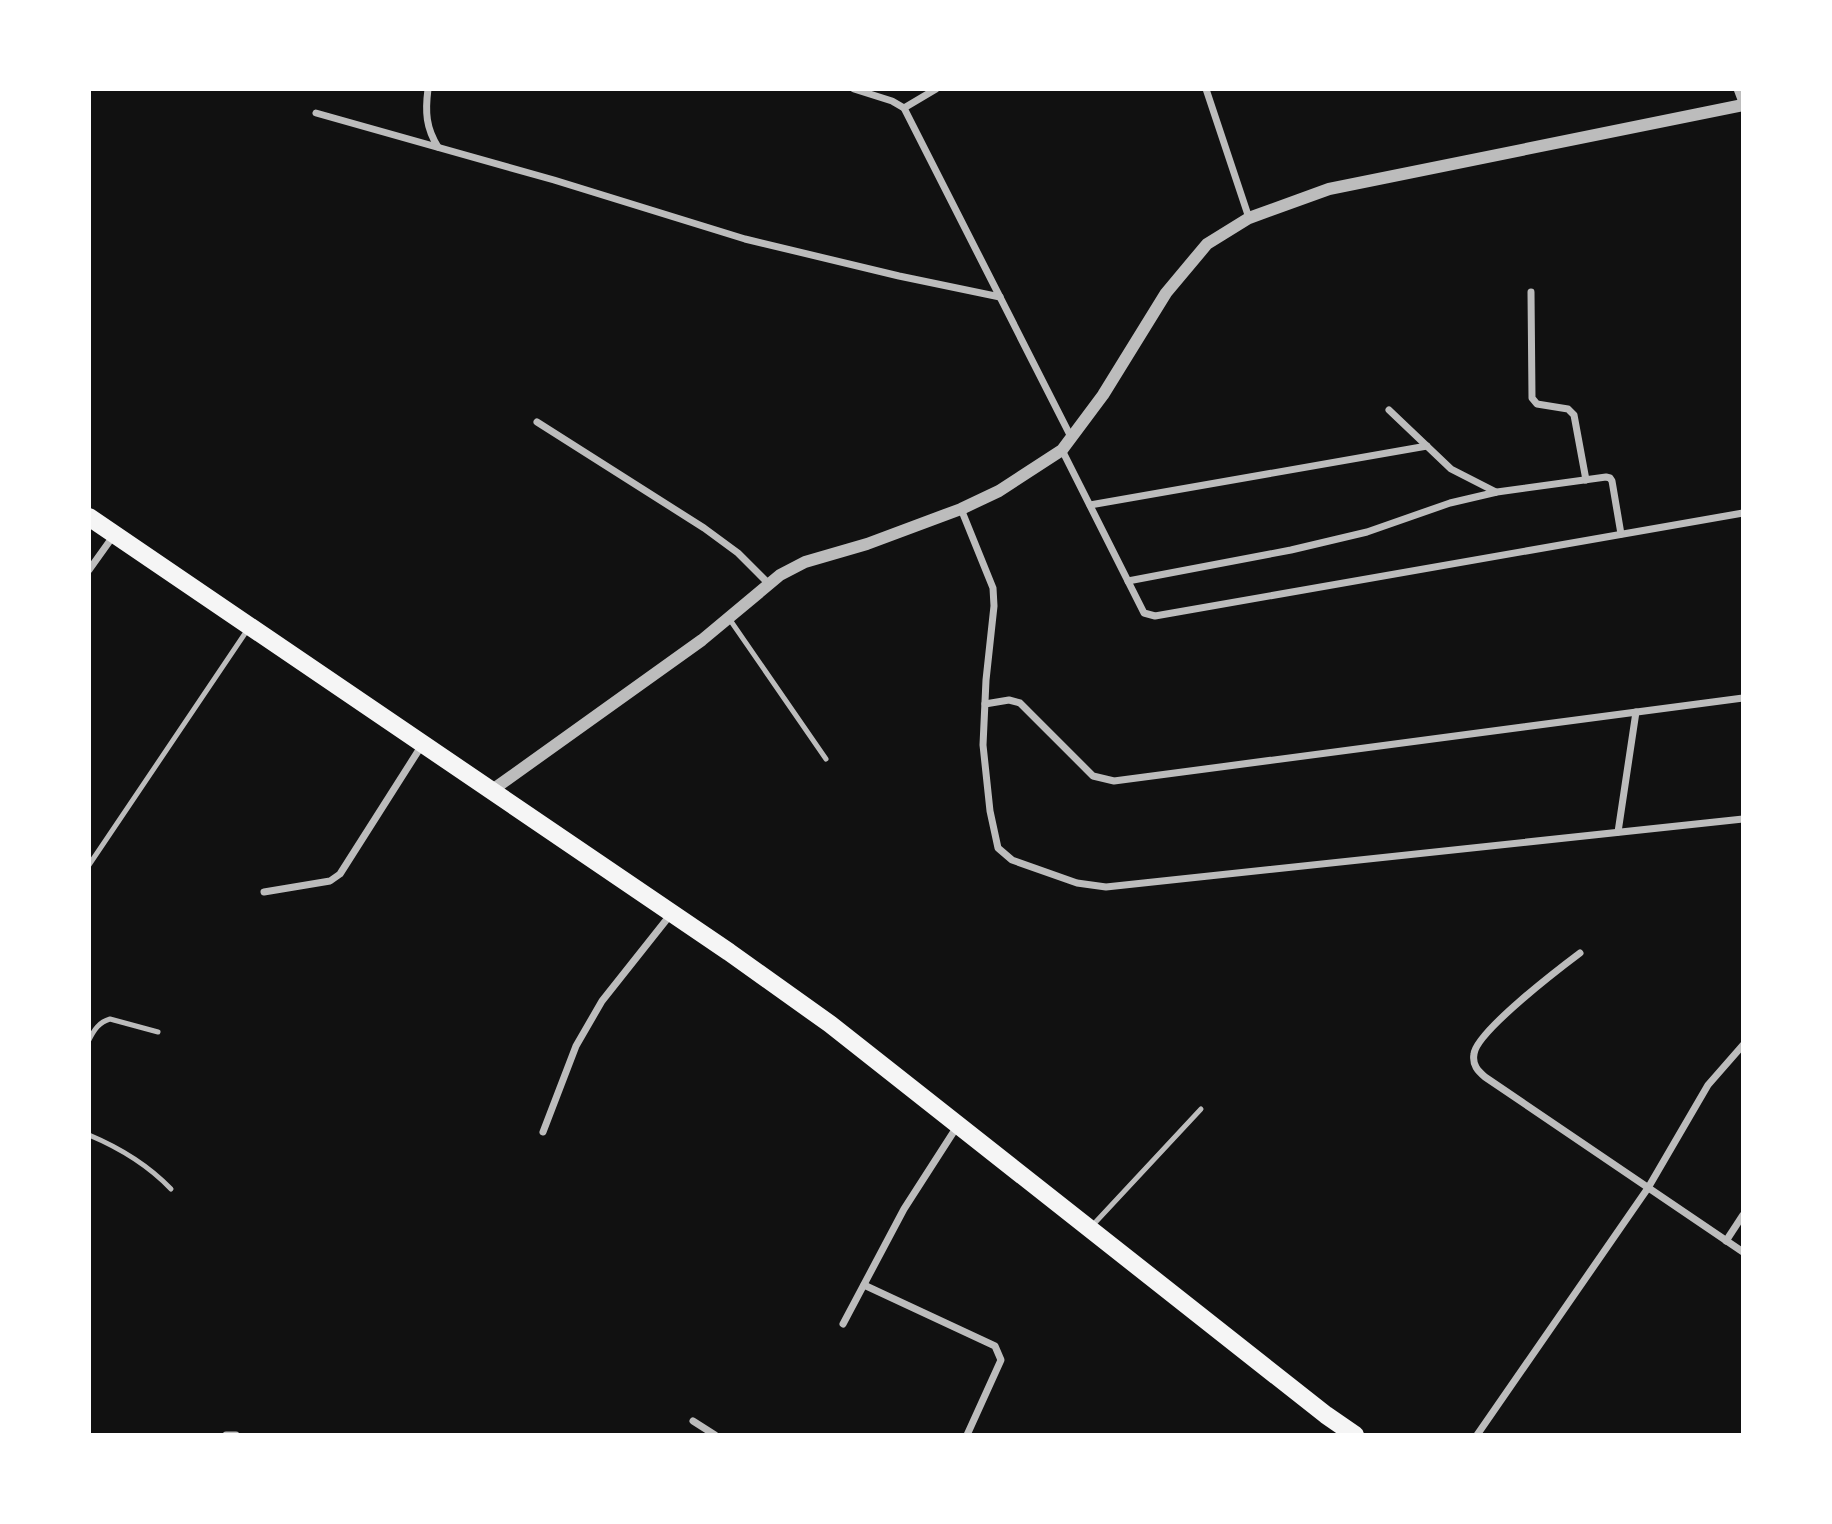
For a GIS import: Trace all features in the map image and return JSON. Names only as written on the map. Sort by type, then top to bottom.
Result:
[{"type":"highway","points":[[89,517],[830,1024],[1326,1415],[1355,1435]]},
{"type":"street","points":[[428,89],[425,113],[429,133],[439,148]]},
{"type":"street","points":[[854,89],[892,101],[904,108],[1072,438]]},
{"type":"street","points":[[904,108],[936,89]]},
{"type":"street","points":[[1206,89],[1249,218]]},
{"type":"street","points":[[491,791],[702,640],[768,583],[805,562],[878,540],[961,509],[999,491],[1062,450],[1103,395],[1166,293],[1207,244],[1249,218],[1329,189],[1743,105],[1737,89]]},
{"type":"street","points":[[316,113],[554,180],[745,239],[1000,297]]},
{"type":"street","points":[[1531,292],[1532,398],[1537,404],[1568,410],[1574,415],[1586,480]]},
{"type":"street","points":[[1389,410],[1451,469],[1497,492]]},
{"type":"street","points":[[537,422],[704,528],[738,553],[768,583]]},
{"type":"street","points":[[1090,505],[1427,446]]},
{"type":"street","points":[[1062,450],[1144,613],[1155,616],[1743,513]]},
{"type":"street","points":[[1128,581],[1291,550],[1367,532],[1450,503],[1497,492],[1586,480],[1610,478],[1621,534]]},
{"type":"street","points":[[961,509],[993,588],[994,606],[983,745],[989,811],[998,848],[1012,860],[1077,883],[1106,887],[1743,819]]},
{"type":"street","points":[[89,570],[115,535]]},
{"type":"street","points":[[985,704],[1009,700],[1020,703],[1093,776],[1114,781],[1743,698]]},
{"type":"street","points":[[1618,832],[1636,712]]},
{"type":"street","points":[[264,892],[330,881],[340,874],[423,744]]},
{"type":"street","points":[[543,1132],[576,1046],[602,1000],[671,913]]},
{"type":"street","points":[[1580,953],[1533,988],[1482,1039],[1474,1051],[1474,1065],[1485,1077],[1743,1252]]},
{"type":"street","points":[[1477,1435],[1648,1188],[1708,1084],[1743,1045]]},
{"type":"street","points":[[843,1324],[904,1209],[959,1125]]},
{"type":"street","points":[[1726,1241],[1743,1215]]},
{"type":"street","points":[[864,1284],[995,1346],[1001,1360],[967,1435]]},
{"type":"street","points":[[693,1422],[715,1435]]},
{"type":"street","points":[[226,1435],[236,1435]]},
{"type":"lane","points":[[728,617],[826,759]]},
{"type":"lane","points":[[89,865],[249,626]]},
{"type":"lane","points":[[89,1040],[94,1030],[103,1021],[110,1019],[158,1032]]},
{"type":"lane","points":[[1090,1228],[1201,1109]]},
{"type":"lane","points":[[89,1135],[114,1145],[157,1174],[172,1189]]}]
